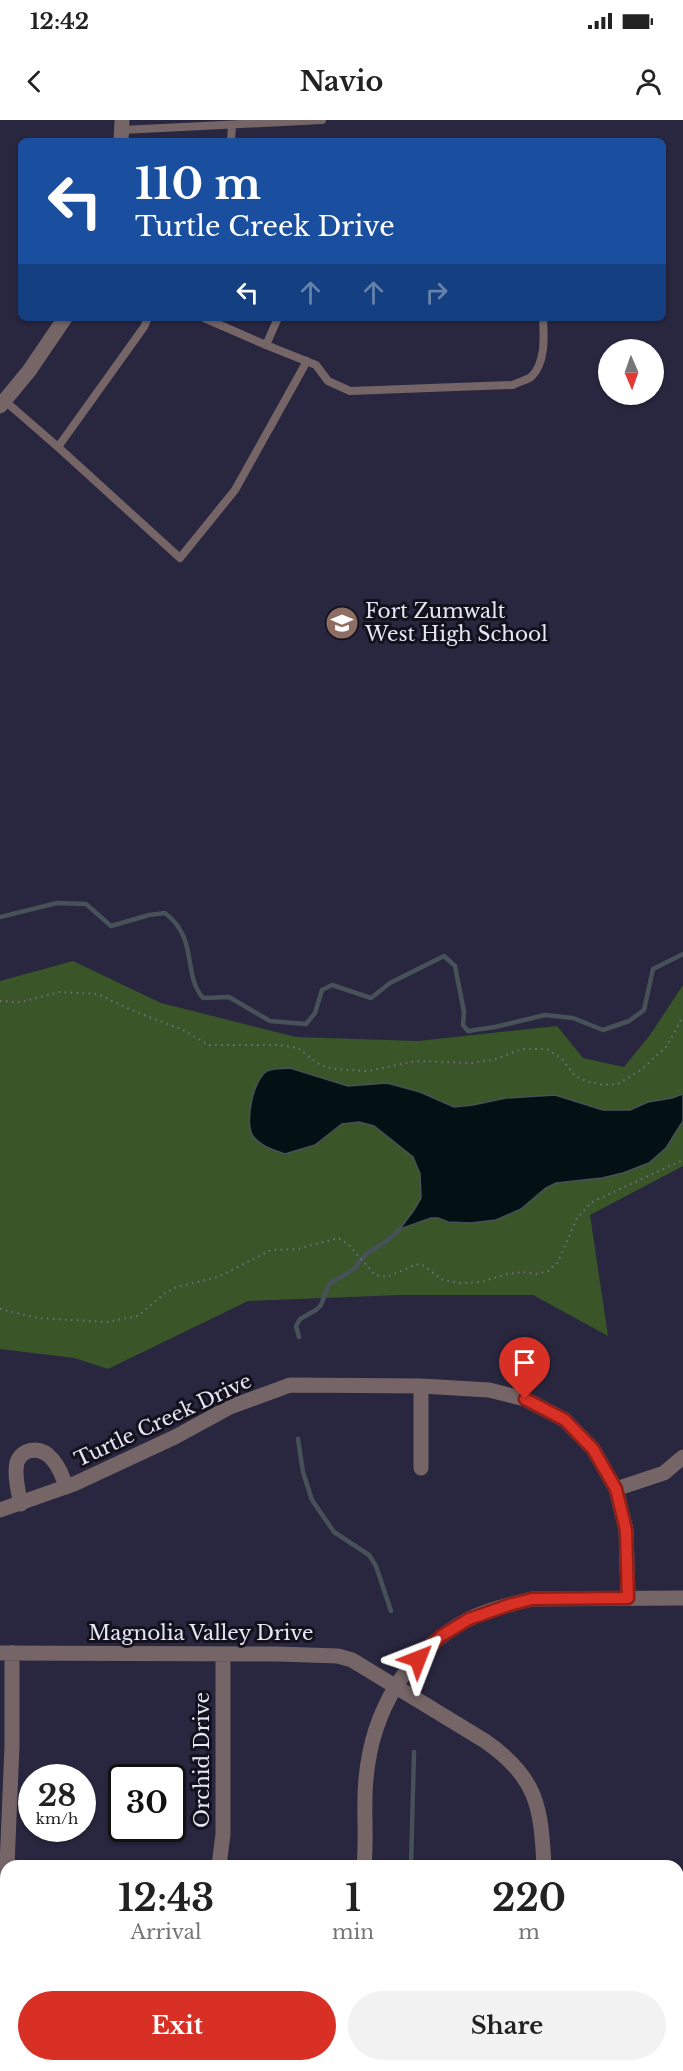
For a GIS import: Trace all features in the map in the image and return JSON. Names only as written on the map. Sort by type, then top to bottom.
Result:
[{"type":"street","points":[[2,404],[29,371],[63,321]]},
{"type":"street","name":"Turtle Creek Drive","points":[[0,1510],[66,1487],[175,1437],[230,1407],[290,1385],[421,1386],[489,1390],[525,1399],[565,1420],[593,1449],[616,1489],[626,1530],[628,1598]]},
{"type":"street","points":[[421,1386],[421,1468]]},
{"type":"street","name":"Turtle Creek Drive","points":[[21,1504],[17,1490],[17,1463],[22,1454],[32,1450],[44,1452],[50,1456],[63,1475],[66,1487]]},
{"type":"street","points":[[616,1489],[664,1473],[683,1457]]},
{"type":"street","points":[[364,1860],[366,1779],[374,1731],[394,1687],[441,1636],[469,1619],[532,1599],[683,1598]]},
{"type":"street","points":[[5,1860],[12,1746],[6,1653]]},
{"type":"street","name":"Magnolia Valley Drive","points":[[6,1653],[338,1656],[352,1660],[367,1667],[394,1687],[485,1741],[506,1756],[521,1771],[538,1808],[544,1860]]},
{"type":"street","name":"Orchid Drive","points":[[220,1860],[224,1834],[223,1655]]},
{"type":"lane","points":[[122,130],[322,120]]},
{"type":"lane","points":[[231,138],[232,125]]},
{"type":"lane","points":[[58,447],[147,321]]},
{"type":"lane","points":[[211,321],[316,365],[328,381],[350,391],[513,385],[531,377],[541,359],[544,343],[543,321]]},
{"type":"lane","points":[[266,345],[277,321]]},
{"type":"lane","points":[[2,404],[58,447],[180,558],[235,490],[307,362]]},
{"type":"path","points":[[0,1001],[21,1002],[58,992],[98,994],[131,1010],[183,1030],[210,1045],[280,1045],[298,1048],[320,1065],[334,1069],[368,1071],[415,1061],[471,1063],[494,1060],[522,1049],[547,1049],[562,1059],[575,1076],[604,1085],[618,1084],[641,1070],[667,1046],[683,1016]]},
{"type":"path","points":[[0,1309],[38,1318],[107,1322],[138,1316],[165,1293],[177,1287],[218,1277],[271,1250],[298,1249],[338,1238],[348,1244],[375,1275],[387,1277],[421,1264],[443,1280],[460,1283],[481,1282],[507,1274],[548,1271],[558,1262],[578,1218],[592,1202],[683,1160]]},
{"type":"green space","points":[[73,961],[161,1003],[296,1037],[418,1041],[557,1026],[583,1058],[624,1067],[650,1035],[683,985],[683,1166],[590,1215],[608,1336],[533,1295],[400,1295],[248,1301],[108,1369],[74,1358],[0,1349],[0,981]]},
{"type":"shaded area","points":[[290,1068],[348,1086],[387,1083],[420,1092],[454,1107],[506,1098],[555,1095],[603,1110],[630,1110],[648,1102],[683,1094],[683,1121],[666,1148],[649,1163],[623,1173],[602,1178],[556,1183],[546,1188],[521,1209],[496,1220],[471,1223],[448,1222],[431,1218],[400,1229],[421,1198],[420,1174],[413,1157],[374,1126],[359,1122],[342,1124],[315,1145],[285,1154],[263,1145],[253,1136],[249,1122],[251,1102],[258,1083],[267,1071]]},
{"type":"waterway","points":[[0,917],[57,903],[86,904],[111,926],[149,915],[165,913],[176,923],[182,934],[193,978],[203,998],[229,997],[270,1021],[306,1024],[315,1013],[322,990],[332,985],[371,998],[390,983],[444,956],[455,966],[464,1012],[463,1025],[468,1031],[545,1015],[573,1018],[603,1030],[629,1021],[644,1010],[653,969],[683,954]]},
{"type":"waterway","points":[[299,1337],[296,1326],[300,1319],[321,1305],[329,1284],[354,1269],[365,1255],[400,1229]]},
{"type":"waterway","points":[[298,1439],[303,1472],[312,1500],[334,1532],[369,1555],[376,1566],[391,1611]]},
{"type":"waterway","points":[[411,1860],[414,1752]]},
{"type":"place","name":"Fort Zumwalt West High School","points":[[342,623]]},
{"type":"route","points":[[418,1659],[441,1636],[469,1619],[509,1605],[532,1599],[628,1598],[626,1530],[616,1489],[593,1449],[565,1420],[525,1399]]}]
